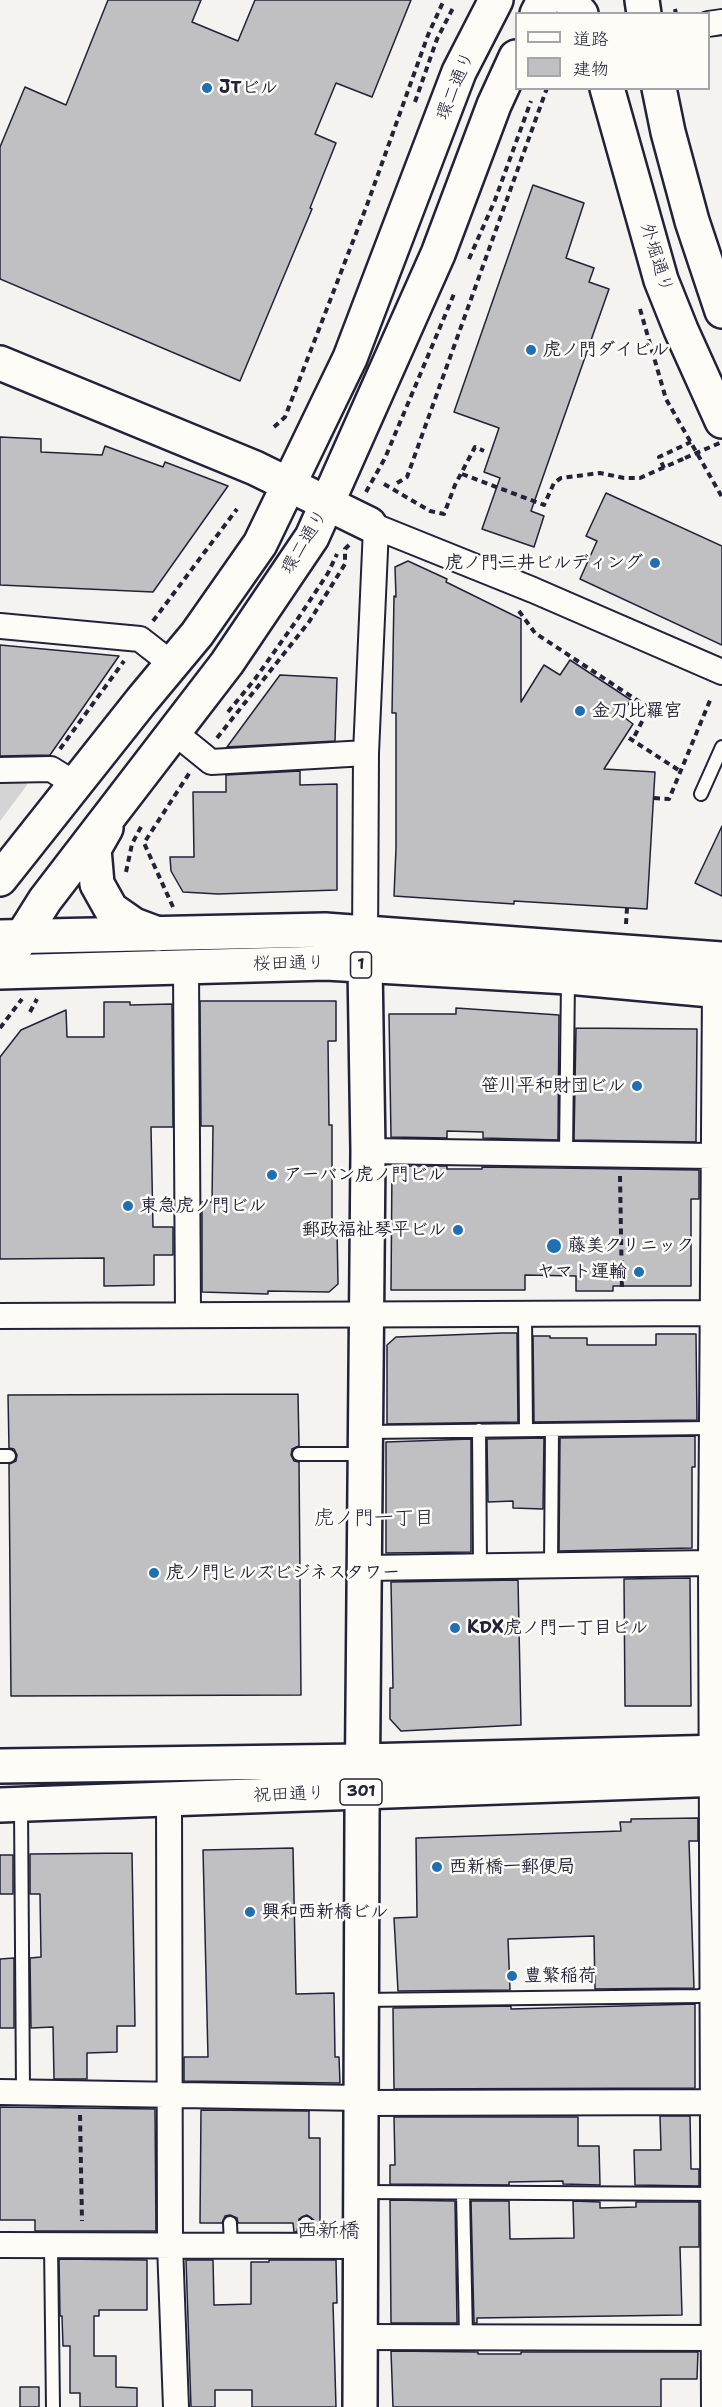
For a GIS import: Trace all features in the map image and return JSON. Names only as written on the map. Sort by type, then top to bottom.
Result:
[{"type":"main road","name":"環二通り","points":[[0,879],[197,634],[260,544],[350,358],[459,72],[496,0]]},
{"type":"main road","points":[[569,0],[579,12]]},
{"type":"main road","name":"環二通り","points":[[0,973],[11,937],[45,900],[227,663],[312,537],[438,254],[494,105],[515,59]]},
{"type":"main road","points":[[494,105],[515,77]]},
{"type":"main road","points":[[659,90],[668,132],[692,221],[722,311]]},
{"type":"main road","name":"外堀通り","points":[[607,92],[661,280],[722,421]]},
{"type":"main road","points":[[0,363],[255,468],[328,504],[366,532]]},
{"type":"main road","points":[[128,790],[94,849],[97,884],[111,909],[134,925],[165,920]]},
{"type":"main road","name":"桜田通り","points":[[11,937],[165,920],[325,930],[365,949],[568,977],[718,991]]},
{"type":"main road","points":[[360,2407],[362,1777],[368,1151],[365,949]]},
{"type":"main road","name":"桜田通り","points":[[0,973],[306,963],[365,949],[722,959]]},
{"type":"main road","name":"祝田通り","points":[[0,1766],[362,1777],[717,1766]]},
{"type":"main road","name":"祝田通り","points":[[11,1805],[169,1799],[362,1777]]},
{"type":"street","points":[[365,949],[366,532],[533,590],[722,672]]},
{"type":"street","points":[[0,626],[140,639],[172,664]]},
{"type":"street","points":[[174,732],[210,762],[366,753]]},
{"type":"street","points":[[0,770],[45,769],[61,774],[75,784]]},
{"type":"street","points":[[186,968],[189,1315]]},
{"type":"street","points":[[714,2407],[718,2338],[718,1991],[711,1428],[717,1312],[712,1156],[718,991]]},
{"type":"street","points":[[368,1151],[566,1152],[712,1156]]},
{"type":"street","points":[[0,1316],[717,1312]]},
{"type":"street","points":[[364,1568],[711,1563]]},
{"type":"street","points":[[169,1799],[170,2245],[176,2407]]},
{"type":"street","points":[[11,2092],[361,2101],[718,2102]]},
{"type":"street","points":[[0,2245],[170,2245],[230,2234],[306,2234],[360,2246]]},
{"type":"street","points":[[360,2337],[718,2338]]},
{"type":"lane","points":[[701,794],[722,747]]},
{"type":"lane","points":[[566,1152],[568,977]]},
{"type":"lane","points":[[525,1313],[526,1430]]},
{"type":"lane","points":[[299,1454],[366,1443],[479,1430],[711,1428]]},
{"type":"lane","points":[[479,1430],[480,1566]]},
{"type":"lane","points":[[551,1565],[552,1430]]},
{"type":"lane","points":[[11,1805],[11,2092]]},
{"type":"lane","points":[[361,2000],[699,1996],[718,1991]]},
{"type":"lane","points":[[360,2192],[718,2194]]},
{"type":"lane","points":[[464,2193],[466,2337]]},
{"type":"lane","points":[[51,2245],[53,2407]]},
{"type":"path","points":[[274,427],[285,417],[367,205],[428,36],[444,0]]},
{"type":"path","points":[[414,103],[437,39],[454,6]]},
{"type":"path","points":[[397,483],[407,477],[546,90]]},
{"type":"path","points":[[664,468],[659,457],[691,442]]},
{"type":"path","points":[[462,474],[544,505],[554,483],[561,478],[600,473],[624,478],[640,478],[722,442]]},
{"type":"path","points":[[384,484],[430,511],[444,514],[455,484],[476,447],[484,451]]},
{"type":"path","points":[[45,769],[237,509]]},
{"type":"path","points":[[165,920],[144,843],[203,756],[309,622],[345,564],[345,549],[366,532]]},
{"type":"path","points":[[515,605],[535,633],[649,708],[630,740],[680,771]]},
{"type":"path","points":[[654,798],[669,799],[711,698]]},
{"type":"path","points":[[620,1154],[622,1313]]},
{"type":"path","points":[[79,2093],[83,2245]]},
{"type":"shaded area","points":[[26,781],[27,785],[0,821],[0,782]]},
{"type":"building","points":[[108,0],[201,0],[192,22],[238,41],[255,0],[411,0],[372,97],[336,83],[315,134],[336,143],[310,208],[312,209],[240,381],[0,279],[0,147],[25,87],[66,105]]},
{"type":"building","name":"虎ノ門ダイビル","points":[[533,185],[584,203],[566,258],[594,268],[589,282],[609,289],[531,511],[544,516],[534,547],[482,529],[500,478],[484,472],[499,428],[454,412]]},
{"type":"building","points":[[0,437],[41,439],[41,452],[102,455],[105,446],[163,467],[165,462],[228,486],[153,592],[0,585]]},
{"type":"building","name":"虎ノ門三井ビルディング","points":[[606,493],[722,546],[722,645],[580,579],[597,541],[586,536]]},
{"type":"building","points":[[408,561],[521,619],[521,702],[544,665],[560,675],[570,660],[631,700],[621,715],[633,724],[604,769],[655,772],[647,909],[514,901],[514,904],[394,896],[396,713],[392,713],[395,567]]},
{"type":"building","points":[[0,645],[119,656],[50,755],[0,756]]},
{"type":"building","points":[[280,675],[337,678],[335,741],[227,747]]},
{"type":"building","points":[[300,771],[300,785],[337,784],[337,890],[218,894],[183,892],[171,871],[170,857],[194,857],[193,792],[226,792],[226,775]]},
{"type":"building","points":[[722,826],[722,896],[695,883]]},
{"type":"building","points":[[200,1001],[336,1001],[336,1041],[328,1041],[329,1125],[332,1125],[332,1227],[337,1227],[338,1284],[329,1292],[268,1291],[268,1294],[202,1292],[202,1202],[212,1202],[213,1126],[201,1126]]},
{"type":"building","points":[[104,1002],[130,1002],[130,1005],[172,1004],[173,1127],[151,1127],[153,1227],[173,1227],[173,1255],[154,1255],[154,1285],[104,1286],[104,1258],[0,1259],[0,1057],[21,1030],[66,1010],[67,1037],[104,1037]]},
{"type":"building","points":[[456,1008],[559,1015],[558,1140],[483,1138],[483,1132],[447,1131],[447,1138],[391,1137],[389,1014],[456,1014]]},
{"type":"building","name":"笹川平和財団ビル","points":[[576,1028],[697,1029],[696,1142],[574,1140]]},
{"type":"building","points":[[392,1166],[447,1166],[447,1169],[482,1169],[482,1167],[699,1170],[699,1199],[691,1199],[691,1286],[613,1286],[613,1291],[576,1291],[576,1276],[525,1275],[525,1290],[391,1290]]},
{"type":"building","points":[[517,1333],[518,1422],[387,1424],[387,1345],[396,1337]]},
{"type":"building","points":[[656,1334],[696,1334],[697,1420],[534,1422],[533,1336],[587,1338],[587,1345],[656,1345]]},
{"type":"building","name":"虎ノ門ヒルズビジネスタワー","points":[[298,1394],[299,1446],[292,1449],[291,1455],[294,1461],[299,1462],[301,1695],[11,1696],[9,1464],[16,1461],[17,1455],[14,1449],[9,1448],[8,1395]]},
{"type":"building","points":[[695,1436],[695,1467],[692,1467],[692,1548],[559,1551],[560,1438]]},
{"type":"building","points":[[544,1438],[543,1509],[513,1508],[513,1501],[488,1502],[487,1439]]},
{"type":"building","points":[[471,1439],[471,1552],[386,1553],[386,1442]]},
{"type":"building","points":[[690,1578],[691,1706],[625,1706],[624,1579]]},
{"type":"building","name":"KDX虎ノ門一丁目ビル","points":[[518,1580],[521,1725],[401,1731],[390,1719],[390,1688],[393,1688],[391,1582]]},
{"type":"building","points":[[698,1818],[698,1841],[689,1841],[694,1988],[595,1989],[594,1936],[508,1939],[510,1990],[398,1991],[394,1918],[417,1917],[416,1838],[621,1831],[620,1822],[631,1822],[631,1819]]},
{"type":"building","points":[[293,1848],[296,1994],[334,1993],[335,2057],[339,2057],[340,2083],[184,2081],[184,2057],[208,2057],[203,1850]]},
{"type":"building","points":[[132,1853],[135,2026],[117,2026],[117,2052],[87,2053],[87,2079],[54,2079],[53,2027],[31,2028],[30,1958],[41,1957],[40,1894],[30,1894],[30,1854]]},
{"type":"building","points":[[0,1855],[13,1855],[13,1894],[0,1894]]},
{"type":"building","points":[[14,1958],[14,2028],[0,2028],[0,1959]]},
{"type":"building","points":[[695,2004],[695,2088],[394,2089],[393,2008],[511,2006],[511,2009]]},
{"type":"building","points":[[0,2107],[155,2109],[156,2231],[35,2231],[35,2220],[0,2220]]},
{"type":"building","points":[[201,2110],[309,2111],[309,2138],[320,2138],[320,2232],[314,2232],[314,2220],[307,2215],[299,2219],[297,2232],[294,2232],[293,2223],[238,2223],[237,2218],[230,2215],[225,2216],[222,2223],[200,2223]]},
{"type":"building","points":[[660,2116],[690,2116],[691,2169],[699,2169],[699,2186],[635,2185],[634,2150],[661,2150]]},
{"type":"building","points":[[394,2117],[578,2117],[578,2146],[599,2146],[600,2185],[563,2184],[563,2181],[509,2182],[509,2185],[390,2184],[390,2165],[395,2165]]},
{"type":"building","points":[[390,2200],[455,2201],[457,2323],[391,2323]]},
{"type":"building","points":[[471,2201],[509,2201],[510,2239],[574,2238],[573,2201],[600,2202],[600,2208],[636,2207],[636,2202],[699,2202],[699,2247],[680,2247],[682,2315],[477,2318],[477,2323],[474,2323]]},
{"type":"building","points":[[59,2259],[147,2260],[147,2310],[99,2310],[99,2316],[94,2316],[94,2356],[116,2356],[116,2387],[137,2388],[137,2407],[80,2407],[80,2393],[70,2393],[70,2346],[63,2346]]},
{"type":"building","points":[[186,2260],[213,2260],[214,2305],[251,2304],[251,2262],[336,2260],[337,2303],[333,2303],[336,2407],[252,2407],[252,2390],[215,2390],[215,2407],[191,2407]]},
{"type":"building","points":[[391,2351],[478,2352],[478,2354],[698,2352],[697,2379],[661,2379],[661,2407],[393,2407]]},
{"type":"building","points":[[20,2387],[39,2387],[39,2407],[20,2407]]},
{"type":"place","name":"JTビル","points":[[207,88]]},
{"type":"place","name":"虎ノ門ダイビル","points":[[531,350]]},
{"type":"place","name":"虎ノ門三井ビルディング","points":[[655,563]]},
{"type":"place","name":"金刀比羅宮","points":[[580,711]]},
{"type":"place","name":"笹川平和財団ビル","points":[[637,1086]]},
{"type":"place","name":"アーバン虎ノ門ビル","points":[[272,1175]]},
{"type":"place","name":"東急虎ノ門ビル","points":[[128,1206]]},
{"type":"place","name":"郵政福祉琴平ビル","points":[[458,1230]]},
{"type":"place","name":"藤美クリニック","points":[[554,1246]]},
{"type":"place","name":"ヤマト運輸","points":[[639,1272]]},
{"type":"place","name":"虎ノ門ヒルズビジネスタワー","points":[[154,1573]]},
{"type":"place","name":"KDX虎ノ門一丁目ビル","points":[[455,1628]]},
{"type":"place","name":"西新橋一郵便局","points":[[437,1867]]},
{"type":"place","name":"興和西新橋ビル","points":[[250,1912]]},
{"type":"place","name":"豊繁稲荷","points":[[512,1976]]},
{"type":"district","name":"虎ノ門一丁目","points":[[374,1519]]},
{"type":"district","name":"西新橋","points":[[328,2232]]}]
